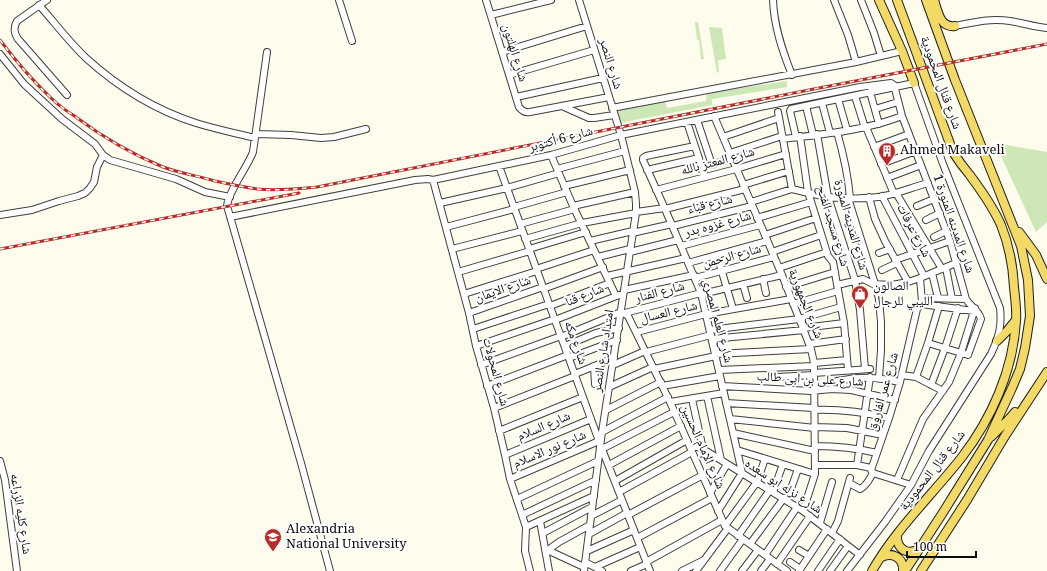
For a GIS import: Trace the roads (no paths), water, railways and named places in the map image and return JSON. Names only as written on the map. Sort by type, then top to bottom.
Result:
[{"type":"main road","name":"شارع قنال المحمودية","points":[[879,0],[902,50],[914,83]]},
{"type":"main road","name":"شارع قنال المحمودية","points":[[872,571],[879,558],[897,535],[962,456],[985,420],[998,395],[1008,369],[1014,342],[1016,320],[1012,266],[1005,236],[990,204],[953,152],[897,0]]},
{"type":"main road","name":"شارع قنال المحمودية","points":[[904,571],[922,546],[988,440],[1016,379],[1024,354],[1029,328],[1030,304],[1027,274],[1021,246],[955,80],[926,0]]},
{"type":"main road","name":"شارع قنال المحمودية","points":[[934,0],[943,22],[950,26],[955,26]]},
{"type":"main road","points":[[1013,224],[1036,255],[1047,278]]},
{"type":"main road","points":[[997,342],[1016,320]]},
{"type":"main road","points":[[988,440],[1009,419],[1047,365]]},
{"type":"main road","points":[[921,571],[967,500],[1005,436],[1047,372]]},
{"type":"main road","points":[[897,535],[898,543],[903,549],[912,552],[922,546]]},
{"type":"main road","points":[[879,558],[887,555],[895,556],[902,562],[904,571]]},
{"type":"street","points":[[47,0],[17,22],[14,32],[18,39],[67,95]]},
{"type":"street","points":[[339,0],[352,41]]},
{"type":"street","name":"شارع الهلتون","points":[[486,0],[519,107],[523,112],[530,112],[562,106]]},
{"type":"street","points":[[491,15],[551,0]]},
{"type":"street","name":"شارع النصر","points":[[579,0],[621,135]]},
{"type":"street","points":[[773,0],[773,9],[779,40],[792,75]]},
{"type":"street","points":[[834,0],[848,35],[856,62]]},
{"type":"street","points":[[861,0],[881,56]]},
{"type":"street","points":[[40,5],[86,57],[107,76],[156,107],[182,118],[210,127],[256,136],[291,135],[321,138],[334,137],[366,129]]},
{"type":"street","points":[[955,26],[978,21],[997,20],[1047,28]]},
{"type":"street","points":[[502,52],[587,26]]},
{"type":"street","points":[[509,76],[594,50]]},
{"type":"street","points":[[612,108],[792,75],[856,62],[902,50]]},
{"type":"street","points":[[267,52],[252,156],[230,197],[227,206],[330,571]]},
{"type":"street","points":[[0,54],[24,84],[65,122],[95,144],[103,155],[115,162],[168,176],[205,192],[230,197]]},
{"type":"street","points":[[516,97],[603,78]]},
{"type":"street","name":"شارع 6 أكتوبر","points":[[230,216],[415,180],[434,180],[551,155],[621,135],[860,87],[891,83],[895,87]]},
{"type":"street","points":[[806,106],[914,83]]},
{"type":"street","name":"شارع قنال المحمودية","points":[[847,571],[885,522],[911,485],[929,452],[991,354],[1000,332],[1000,308],[943,164],[914,83]]},
{"type":"street","name":"شارع المدينه المنورة 1","points":[[895,87],[902,116],[950,241],[966,299],[980,314],[981,319],[969,354],[967,355],[960,353]]},
{"type":"street","points":[[870,92],[879,124]]},
{"type":"street","points":[[855,96],[865,128],[887,178],[929,248],[944,268],[952,299]]},
{"type":"street","points":[[562,106],[609,98]]},
{"type":"street","points":[[838,99],[847,130]]},
{"type":"street","points":[[875,109],[898,102]]},
{"type":"street","points":[[822,103],[844,154],[848,176],[849,198],[879,299],[881,322],[879,378]]},
{"type":"street","points":[[562,106],[588,118],[614,115]]},
{"type":"street","name":"شارع مسجد الفتح","points":[[806,106],[791,109],[790,111],[798,137],[808,192],[829,258],[833,262],[844,323],[848,370]]},
{"type":"street","name":"شارع المدينه المنورة","points":[[806,106],[815,135],[828,197],[855,280],[867,369],[848,370]]},
{"type":"street","points":[[723,137],[778,115],[792,189],[828,197],[849,198],[882,196],[928,182]]},
{"type":"street","name":"شارع الجمهورية","points":[[714,116],[782,275],[810,346],[814,364],[815,474],[803,511]]},
{"type":"street","points":[[702,168],[782,137],[798,137],[865,128],[902,116]]},
{"type":"street","points":[[697,120],[712,164]]},
{"type":"street","points":[[687,122],[705,177]]},
{"type":"street","points":[[874,147],[909,134]]},
{"type":"street","name":"امتداد شارع النصر","points":[[584,567],[602,432],[619,328],[623,313],[624,292],[636,212],[635,192],[621,135]]},
{"type":"street","name":"شارع العلم المصري","points":[[695,146],[645,156],[643,160],[702,294],[742,472]]},
{"type":"street","points":[[440,203],[506,188],[625,151]]},
{"type":"street","points":[[881,164],[916,151]]},
{"type":"street","name":"شارع المعتز بالله","points":[[656,190],[786,154]]},
{"type":"street","points":[[0,215],[32,210],[85,193],[94,182],[97,167],[103,155]]},
{"type":"street","points":[[551,155],[574,208],[616,296]]},
{"type":"street","points":[[647,170],[699,158]]},
{"type":"street","points":[[887,178],[921,165]]},
{"type":"street","name":"شارع مكه","points":[[499,166],[591,419],[650,571]]},
{"type":"street","points":[[446,227],[514,208],[566,189],[630,170]]},
{"type":"street","points":[[525,239],[582,223],[636,212],[665,208],[744,187],[789,171]]},
{"type":"street","name":"شارع المحولات","points":[[434,180],[469,313],[476,346],[494,408],[510,479],[526,527],[525,551],[530,571]]},
{"type":"street","name":"شارع قباء","points":[[590,241],[672,225],[751,204],[792,189]]},
{"type":"street","points":[[452,249],[521,228],[574,208],[635,192]]},
{"type":"street","name":"شارع عرفات","points":[[882,196],[912,254],[922,277]]},
{"type":"street","points":[[869,197],[885,241],[908,282]]},
{"type":"street","points":[[917,206],[934,199]]},
{"type":"street","points":[[757,218],[811,202]]},
{"type":"street","points":[[926,220],[940,213]]},
{"type":"street","points":[[607,276],[627,270],[717,255],[766,238],[816,218]]},
{"type":"street","name":"شارع غزوه بدر","points":[[681,246],[760,225]]},
{"type":"street","points":[[934,237],[946,231]]},
{"type":"street","points":[[458,272],[586,232]]},
{"type":"street","name":"شارع الرحمن","points":[[624,292],[722,271],[773,255],[821,235]]},
{"type":"street","points":[[598,257],[678,240]]},
{"type":"street","points":[[882,270],[896,261],[912,254],[950,241]]},
{"type":"street","points":[[879,253],[890,249]]},
{"type":"street","points":[[464,294],[594,250]]},
{"type":"street","points":[[778,268],[827,252]]},
{"type":"street","points":[[717,255],[733,309]]},
{"type":"street","points":[[855,280],[864,279],[872,284],[892,285],[908,282],[956,263]]},
{"type":"street","name":"شارع الايمان","points":[[469,313],[602,267]]},
{"type":"street","points":[[786,287],[835,272]]},
{"type":"street","points":[[932,273],[938,298]]},
{"type":"street","name":"شارع الفنار","points":[[481,365],[623,313],[782,275]]},
{"type":"street","name":"شارع عمر الفاروق","points":[[829,531],[838,521],[849,481],[860,489],[865,486],[872,470],[902,375],[917,309],[922,302],[922,277]]},
{"type":"street","points":[[763,279],[766,293]]},
{"type":"street","name":"شارع العسال","points":[[637,332],[706,314],[733,309],[792,302],[838,288],[855,280]]},
{"type":"street","points":[[473,329],[550,305],[610,282]]},
{"type":"street","points":[[744,284],[747,298]]},
{"type":"street","name":"شارع قنا","points":[[476,346],[555,320],[624,292]]},
{"type":"street","points":[[922,298],[966,299]]},
{"type":"street","points":[[897,480],[923,419],[949,382],[975,310],[921,304]]},
{"type":"street","points":[[916,377],[939,306]]},
{"type":"street","points":[[494,408],[594,366],[711,334],[799,319],[841,307]]},
{"type":"street","points":[[931,385],[958,308]]},
{"type":"street","name":"شارع الإمام الحسين","points":[[623,313],[630,319],[637,332],[725,525],[784,570]]},
{"type":"street","points":[[711,334],[803,329],[844,323]]},
{"type":"street","points":[[565,346],[596,333],[619,328]]},
{"type":"street","points":[[609,387],[654,368],[715,355],[810,346],[846,339]]},
{"type":"street","points":[[487,386],[617,340]]},
{"type":"street","points":[[928,343],[960,353]]},
{"type":"street","points":[[606,410],[661,384],[720,373],[847,360]]},
{"type":"street","points":[[594,366],[595,384]]},
{"type":"street","points":[[777,377],[848,370]]},
{"type":"street","points":[[902,375],[916,377],[943,391]]},
{"type":"street","points":[[857,465],[870,377]]},
{"type":"street","points":[[836,381],[870,377],[900,382]]},
{"type":"street","name":"شارع على بن ابى طالب","points":[[722,386],[851,390],[895,400]]},
{"type":"street","points":[[602,432],[669,400],[692,399],[724,393]]},
{"type":"street","points":[[707,396],[721,460]]},
{"type":"street","points":[[499,431],[583,397]]},
{"type":"street","points":[[692,399],[703,449]]},
{"type":"street","points":[[726,403],[848,410],[865,412],[889,418]]},
{"type":"street","name":"شارع نور الاسلام","points":[[510,479],[601,444],[674,412]]},
{"type":"street","name":"شارع السلام","points":[[505,455],[591,419]]},
{"type":"street","points":[[730,419],[815,427],[831,427],[883,435]]},
{"type":"street","points":[[609,465],[681,426]]},
{"type":"street","points":[[733,433],[815,449],[837,446],[877,453]]},
{"type":"street","points":[[615,481],[687,440]]},
{"type":"street","name":"شارع نزله ابو سعده","points":[[691,450],[698,447],[703,449],[742,472],[803,511],[860,555]]},
{"type":"street","points":[[619,492],[691,450]]},
{"type":"street","points":[[737,450],[815,474]]},
{"type":"street","points":[[696,571],[705,559],[725,525],[757,482],[765,459]]},
{"type":"street","name":"شارع كليه الزراعه","points":[[0,461],[5,480],[17,571]]},
{"type":"street","points":[[517,499],[598,461]]},
{"type":"street","points":[[637,538],[711,495],[727,464]]},
{"type":"street","points":[[720,571],[740,537],[771,491],[783,464]]},
{"type":"street","points":[[815,465],[857,465],[911,485]]},
{"type":"street","points":[[750,544],[785,499],[798,469]]},
{"type":"street","points":[[718,511],[742,472]]},
{"type":"street","points":[[589,534],[703,475]]},
{"type":"street","points":[[522,515],[596,480]]},
{"type":"street","points":[[820,523],[832,482]]},
{"type":"street","points":[[526,527],[594,496]]},
{"type":"street","points":[[591,516],[622,500]]},
{"type":"street","points":[[543,533],[592,507]]},
{"type":"street","points":[[761,571],[767,557],[797,507]]},
{"type":"street","points":[[777,564],[810,516]]},
{"type":"street","points":[[540,521],[547,549],[549,571]]},
{"type":"street","points":[[547,549],[590,525]]},
{"type":"street","points":[[631,571],[725,525]]},
{"type":"street","points":[[587,551],[634,530]]},
{"type":"street","points":[[790,562],[800,570],[829,531]]},
{"type":"street","points":[[818,571],[840,539]]},
{"type":"street","points":[[830,571],[848,546]]},
{"type":"street","points":[[547,549],[584,567],[595,567],[640,547]]},
{"type":"street","points":[[742,571],[758,550]]},
{"type":"street","points":[[799,550],[809,556]]},
{"type":"street","points":[[682,571],[705,559]]},
{"type":"street","points":[[595,567],[602,571]]},
{"type":"railway","points":[[0,40],[17,62],[55,102],[116,144],[151,162],[175,171],[215,181],[257,189],[272,190],[317,187],[1047,44]]},
{"type":"railway","points":[[0,249],[299,193]]},
{"type":"place","name":"Ahmed Makaveli","points":[[887,166]]},
{"type":"place","name":"الصالون الليبي للرجال","points":[[860,309]]},
{"type":"place","name":"Alexandria National University","points":[[273,552]]}]
